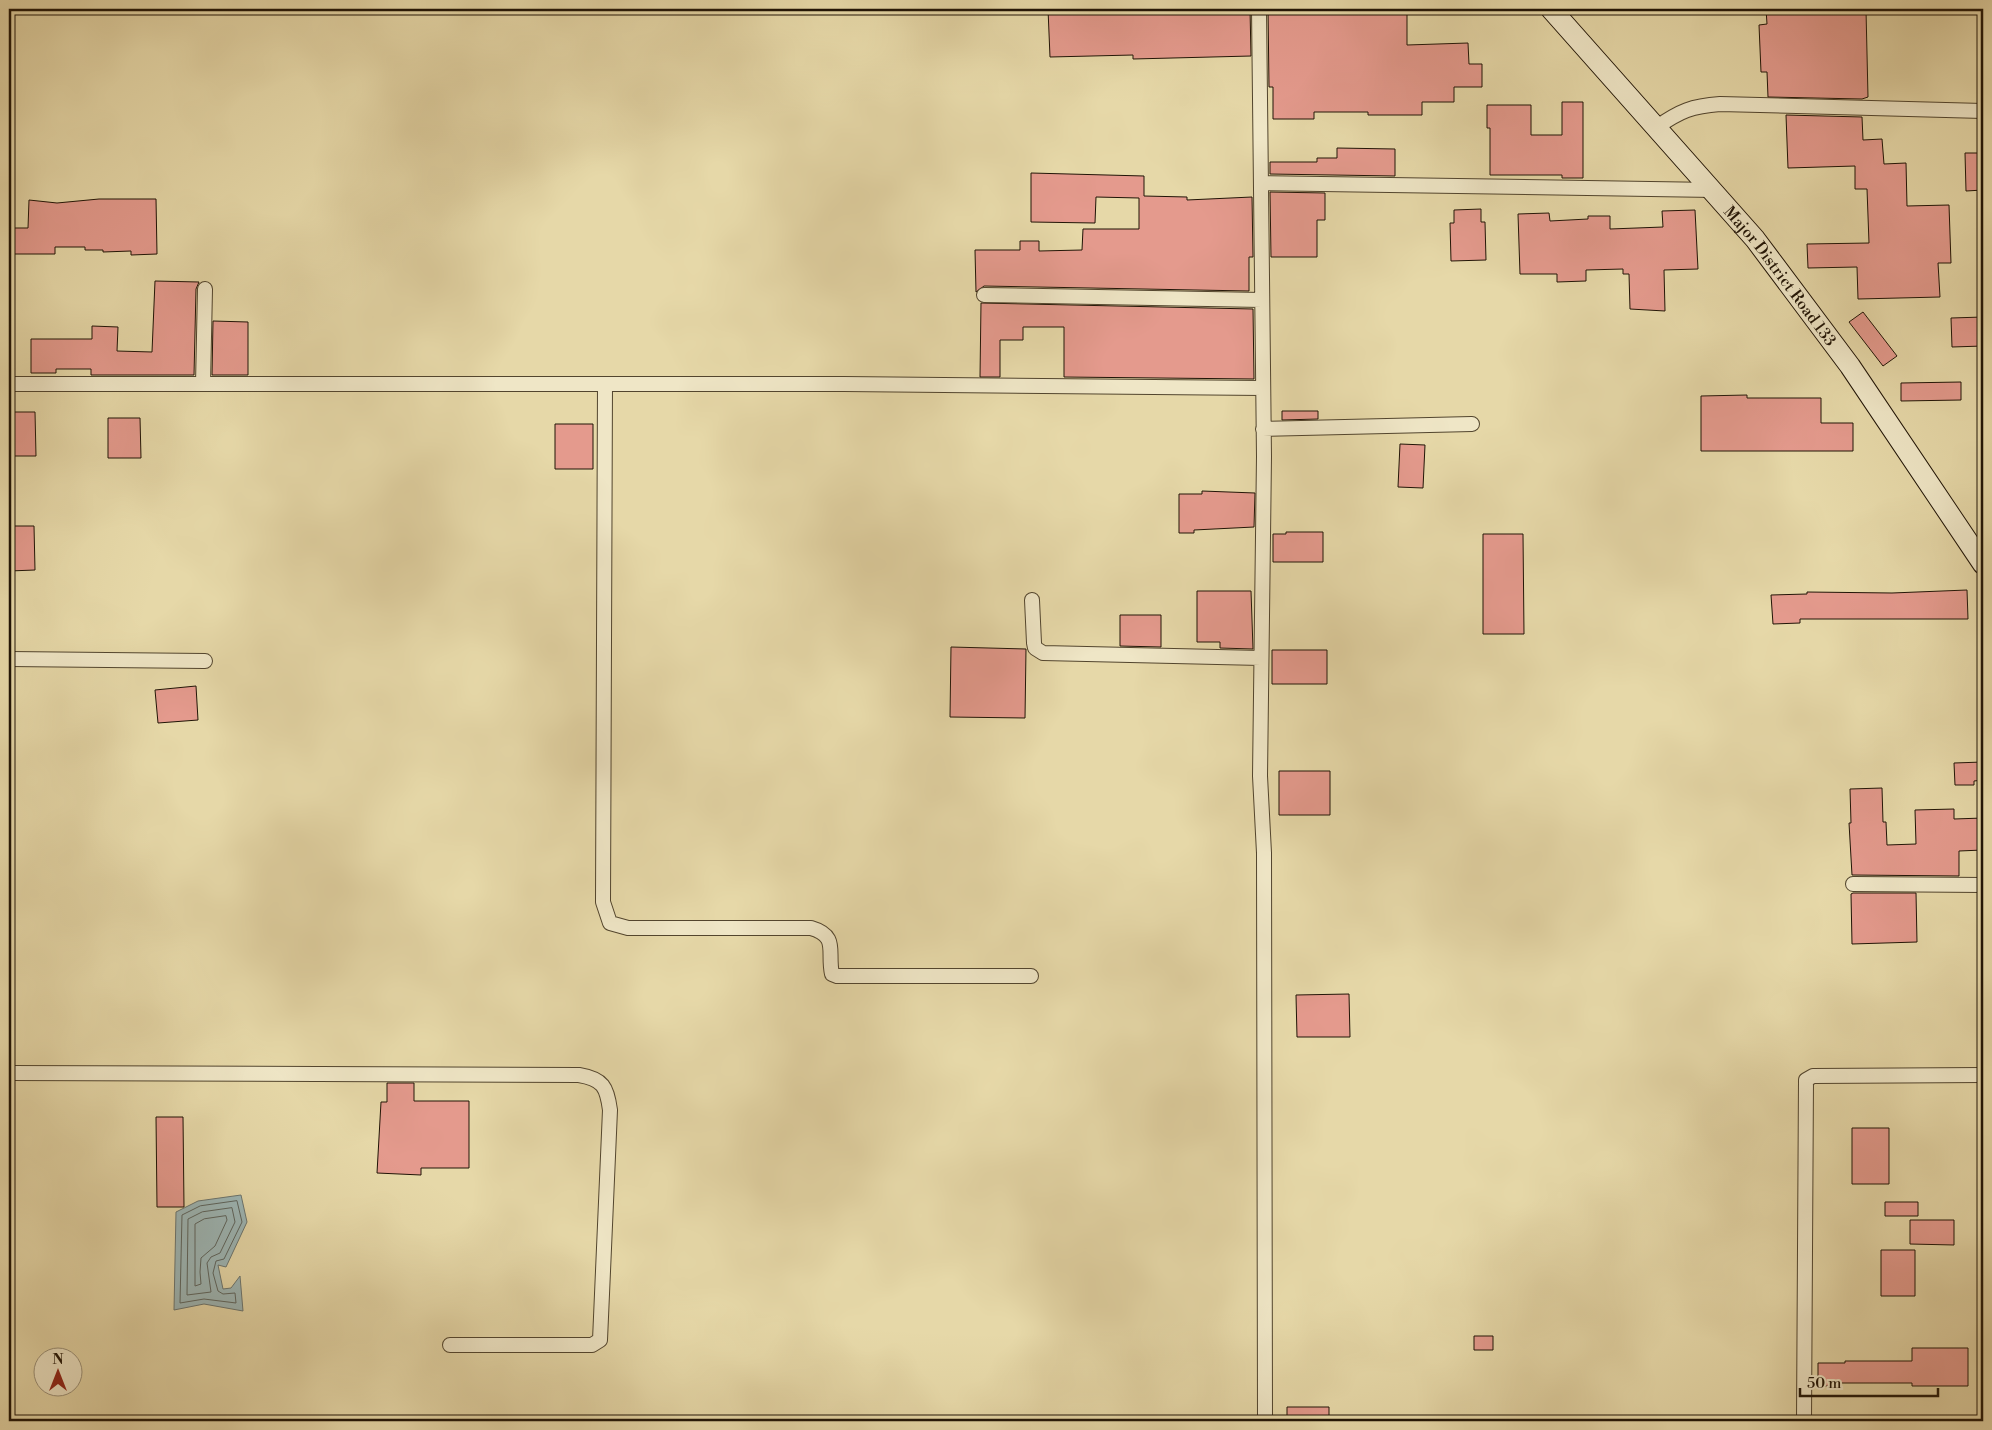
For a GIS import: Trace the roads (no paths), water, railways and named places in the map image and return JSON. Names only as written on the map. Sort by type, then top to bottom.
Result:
[{"type":"main road","name":"Major District Road 133","points":[[1551,9],[1714,190],[1755,239],[1850,366],[1983,564]]},
{"type":"street","points":[[1259,9],[1263,388],[1260,776],[1264,853],[1265,1421]]},
{"type":"street","points":[[1656,127],[1680,112],[1697,106],[1720,104],[1983,111]]},
{"type":"street","points":[[1261,183],[1714,190]]},
{"type":"street","points":[[203,384],[206,289]]},
{"type":"street","points":[[984,295],[1262,300]]},
{"type":"street","points":[[9,384],[605,384],[1263,388]]},
{"type":"street","points":[[605,384],[603,902],[610,923],[628,928],[811,928],[821,930],[828,938],[831,946],[832,974],[837,976],[1031,976]]},
{"type":"street","points":[[1263,429],[1472,424]]},
{"type":"street","points":[[1032,600],[1035,648],[1043,653],[1261,658]]},
{"type":"street","points":[[9,659],[205,661]]},
{"type":"street","points":[[1852,884],[1983,885]]},
{"type":"street","points":[[9,1073],[579,1075],[594,1077],[604,1085],[608,1095],[610,1110],[600,1340],[592,1345],[450,1345]]},
{"type":"street","points":[[1804,1421],[1806,1080],[1813,1076],[1983,1075]]},
{"type":"water","points":[[241,1195],[247,1222],[226,1267],[218,1265],[223,1289],[231,1288],[240,1276],[243,1311],[204,1304],[174,1310],[176,1212],[198,1201]]}]
